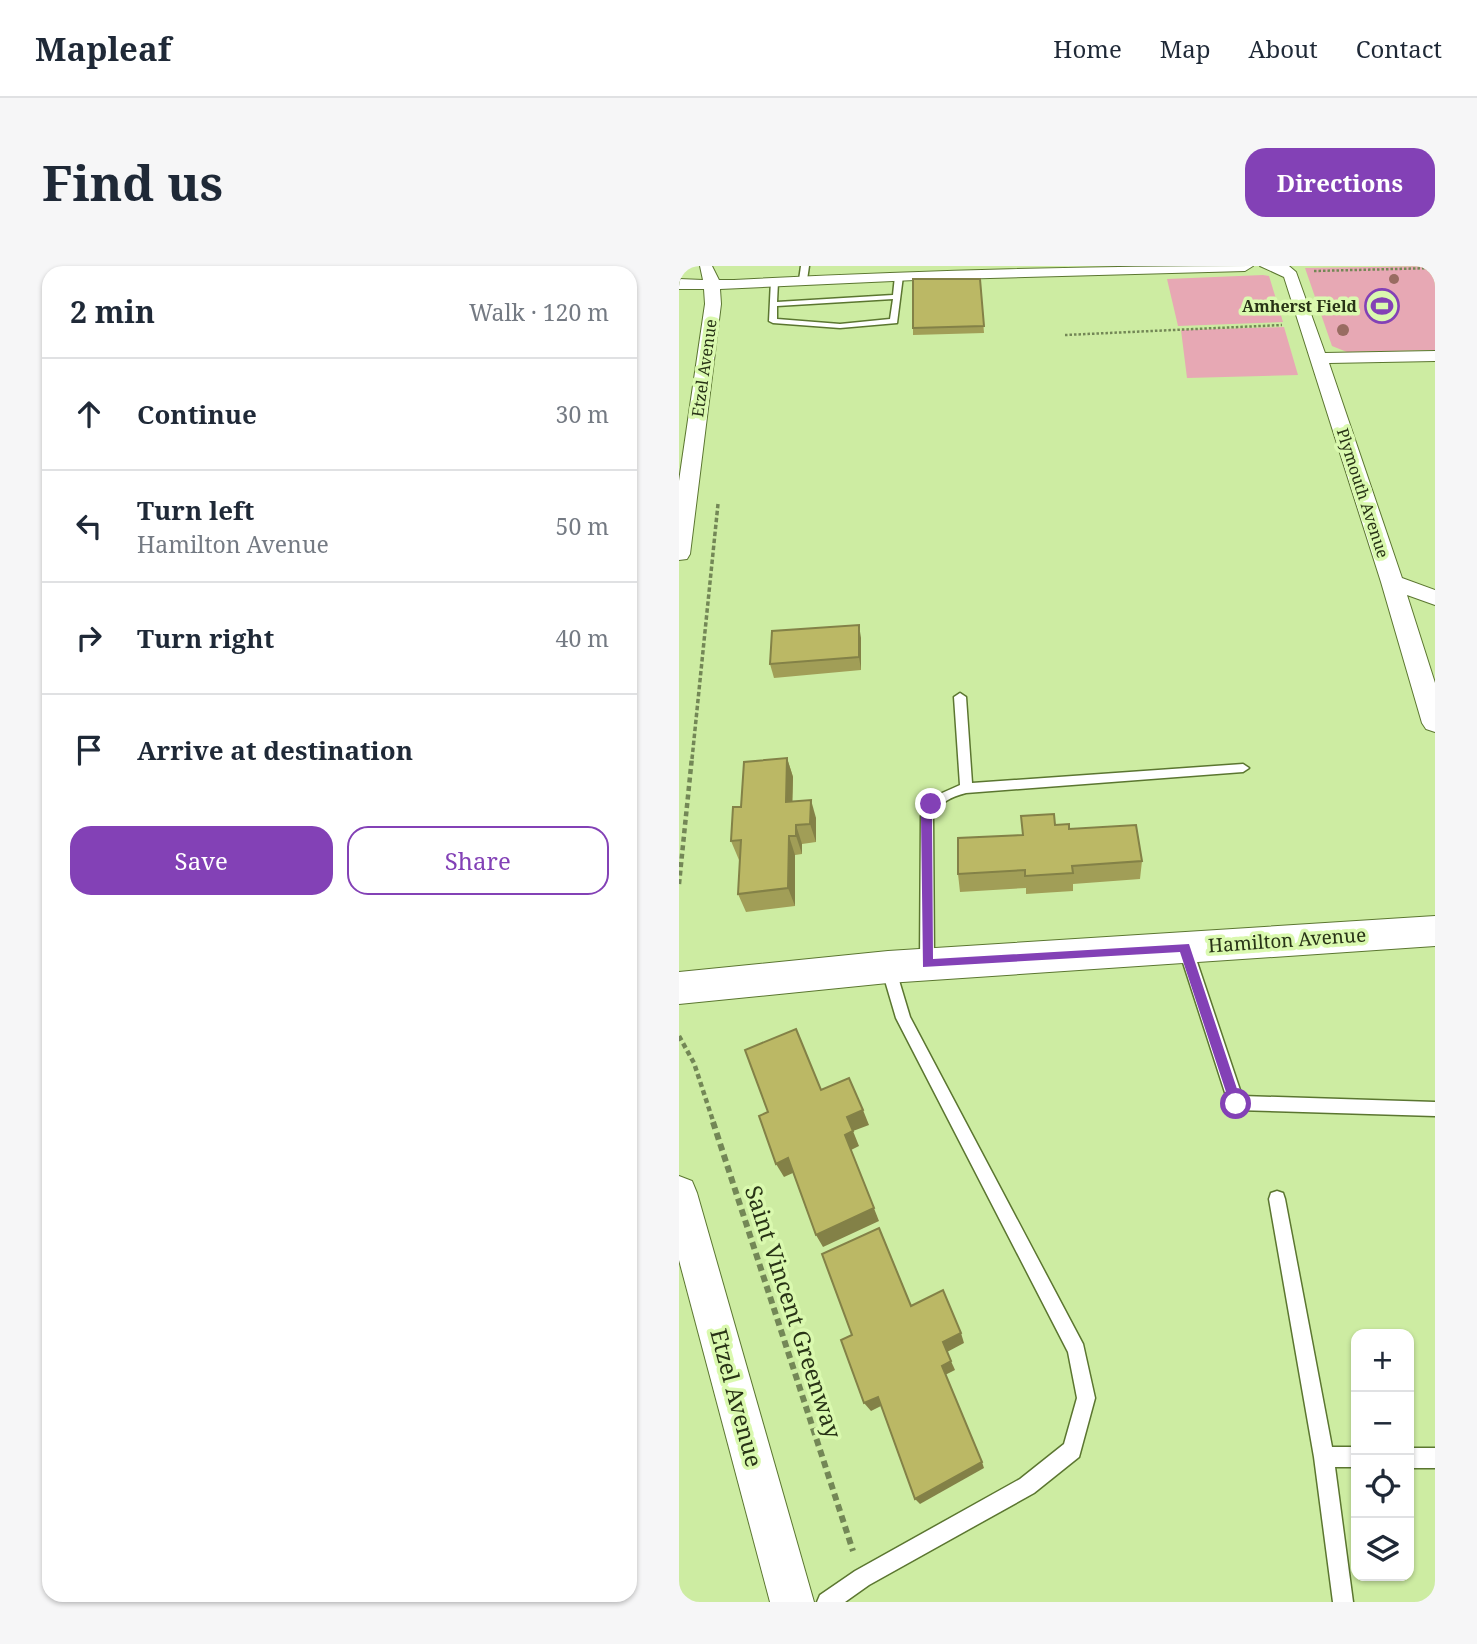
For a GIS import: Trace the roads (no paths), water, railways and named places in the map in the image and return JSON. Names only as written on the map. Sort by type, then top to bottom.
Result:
[{"type":"street","name":"Etzel Avenue","points":[[679,554],[681,519],[713,304],[712,284],[706,266]]},
{"type":"street","points":[[679,284],[774,282],[804,273],[898,276],[915,271],[1245,266]]},
{"type":"street","name":"Plymouth Avenue","points":[[1275,267],[1291,275],[1392,582],[1435,723]]},
{"type":"street","points":[[1319,358],[1435,356]]},
{"type":"street","points":[[1392,582],[1435,598]]},
{"type":"street","name":"Hamilton Avenue","points":[[679,988],[927,964],[1435,931]]},
{"type":"street","name":"Etzel Avenue","points":[[680,1199],[792,1602]]},
{"type":"lane","points":[[774,282],[773,321],[840,326],[894,321],[898,276]]},
{"type":"lane","points":[[773,304],[896,297]]},
{"type":"lane","points":[[960,698],[966,788]]},
{"type":"lane","points":[[927,964],[926,816],[931,804],[946,793],[966,788],[1243,768]]},
{"type":"lane","points":[[1185,947],[1236,1104],[1435,1108]]},
{"type":"lane","points":[[827,1602],[862,1578],[1027,1486],[1072,1450],[1086,1398],[1077,1350],[903,1018],[888,967]]},
{"type":"lane","points":[[1277,1199],[1324,1457],[1343,1602]]},
{"type":"lane","points":[[1324,1457],[1351,1457]]},
{"type":"lane","points":[[1414,1458],[1435,1458]]},
{"type":"place","name":"Amherst Field","points":[[1382,306]]}]
